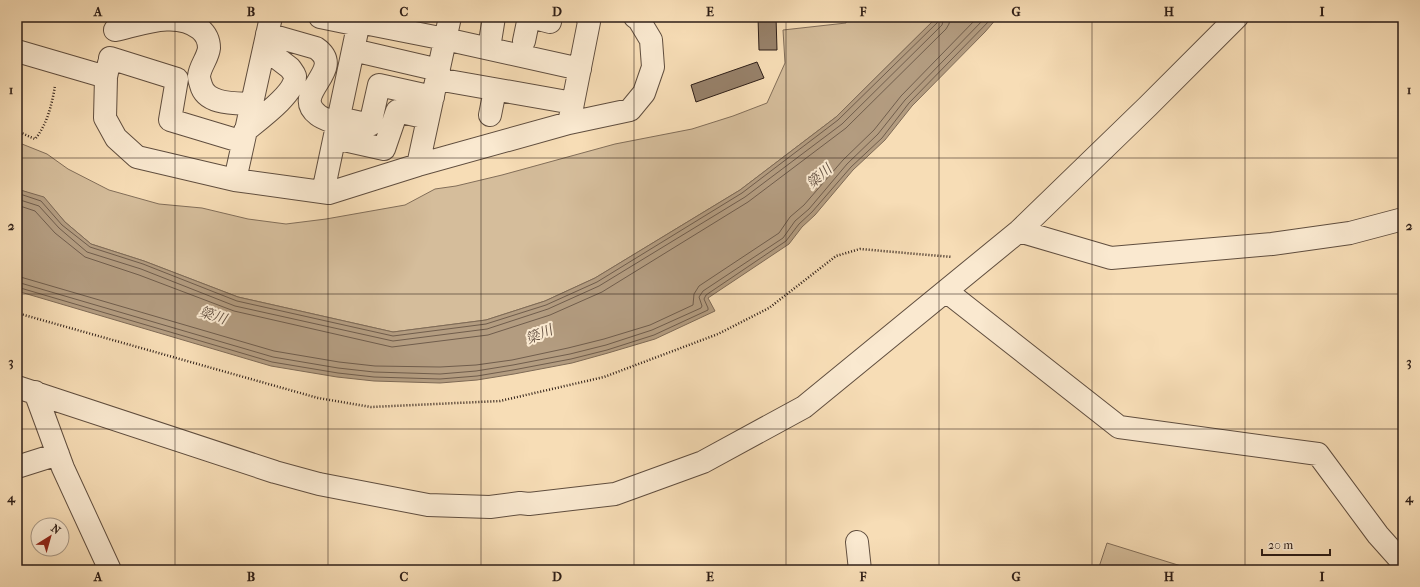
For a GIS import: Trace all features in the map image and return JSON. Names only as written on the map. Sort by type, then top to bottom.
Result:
[{"type":"street","points":[[320,17],[359,21],[580,68]]},
{"type":"street","points":[[418,165],[450,17]]},
{"type":"street","points":[[488,48],[494,17]]},
{"type":"street","points":[[571,113],[589,22],[587,17]]},
{"type":"street","points":[[252,104],[222,101],[210,97],[202,88],[199,77],[209,49],[208,40],[204,32],[196,26],[186,21],[174,19],[117,24],[108,67],[105,118],[116,138],[137,158],[235,180],[329,193],[418,165],[571,113],[630,110],[644,93],[653,67],[651,40],[639,20],[635,17]]},
{"type":"street","points":[[26,390],[275,472],[319,484],[428,505],[490,507],[520,502],[530,504],[615,494],[702,462],[804,407],[1019,231],[1142,112],[1237,17]]},
{"type":"street","points":[[524,41],[536,19]]},
{"type":"street","points":[[323,192],[359,21]]},
{"type":"street","points":[[244,136],[290,90],[295,77],[267,33]]},
{"type":"street","points":[[235,180],[267,33]]},
{"type":"street","points":[[267,33],[316,48],[322,52],[325,59],[324,74],[311,92],[309,99],[310,104],[318,116],[337,127],[384,149],[397,111],[428,118]]},
{"type":"street","points":[[353,50],[436,82]]},
{"type":"street","points":[[17,51],[59,64],[108,67],[177,80],[170,120],[244,136]]},
{"type":"street","points":[[337,127],[370,125],[379,85],[436,82],[496,90],[571,113]]},
{"type":"street","points":[[490,116],[496,90]]},
{"type":"street","points":[[1019,231],[1111,258],[1272,244],[1350,233],[1403,219]]},
{"type":"street","points":[[946,291],[1119,427],[1318,454],[1378,535],[1403,563]]},
{"type":"street","points":[[26,390],[58,454],[66,475],[110,570]]},
{"type":"street","points":[[17,467],[58,454]]},
{"type":"street","points":[[857,542],[860,570]]},
{"type":"path","points":[[17,131],[35,139],[42,131],[52,105],[59,64]]},
{"type":"path","points":[[17,313],[318,398],[371,407],[500,401],[604,377],[718,334],[769,308],[836,256],[860,249],[984,260]]},
{"type":"shaded area","points":[[847,17],[937,17],[836,117],[740,190],[595,278],[545,301],[486,320],[393,332],[238,297],[144,261],[91,244],[65,222],[44,198],[17,189],[17,142],[47,154],[68,169],[109,190],[159,204],[202,208],[248,219],[286,224],[326,219],[405,205],[435,189],[456,186],[502,175],[615,144],[692,129],[767,103],[785,63],[783,30],[846,23]]},
{"type":"shaded area","points":[[1107,543],[1194,570],[1098,570]]},
{"type":"water","name":"簗川","points":[[937,17],[998,17],[912,106],[885,140],[853,170],[815,215],[802,227],[789,244],[708,298],[715,311],[655,339],[608,353],[572,363],[477,380],[440,383],[374,381],[337,377],[271,366],[17,291],[17,189],[44,197],[65,222],[91,244],[144,261],[238,297],[393,332],[486,320],[545,301],[595,278],[740,190],[836,117]]},
{"type":"building","points":[[758,17],[776,17],[777,50],[759,50]]},
{"type":"building","points":[[757,62],[764,78],[696,102],[691,85]]}]
